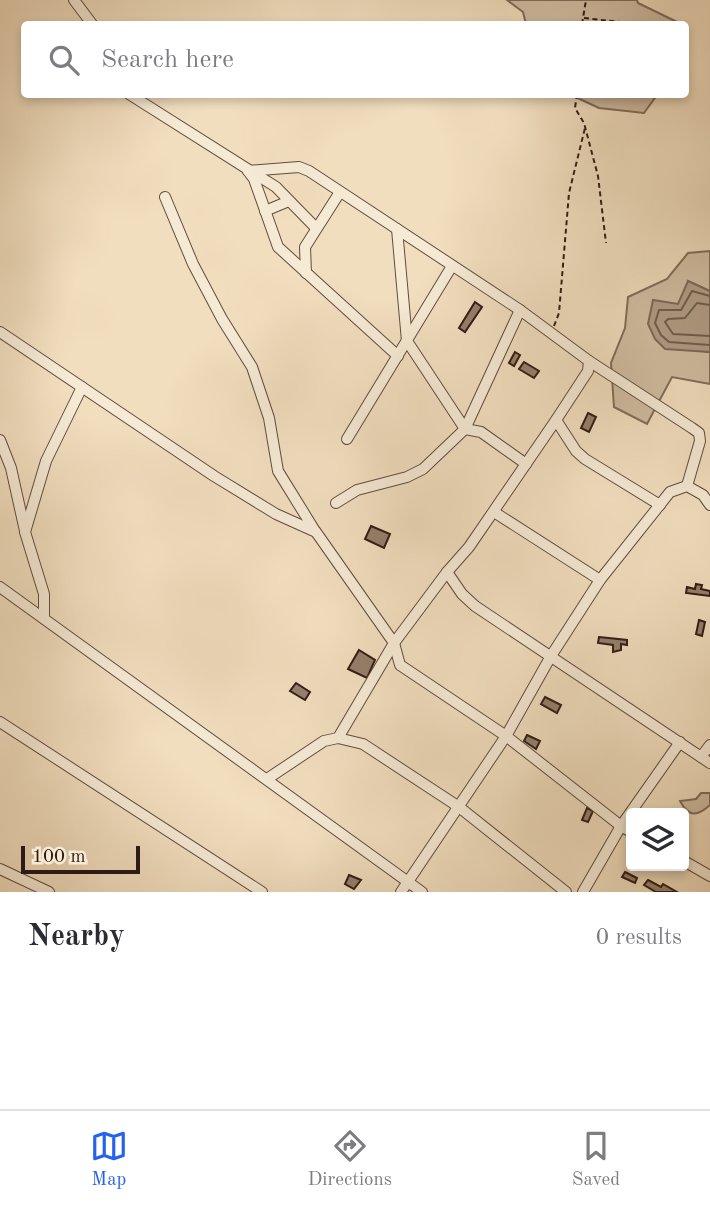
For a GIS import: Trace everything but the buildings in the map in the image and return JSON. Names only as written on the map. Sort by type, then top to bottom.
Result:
[{"type":"street","points":[[74,0],[90,21]]},
{"type":"street","points":[[135,98],[276,187],[316,228]]},
{"type":"street","points":[[248,171],[299,167],[309,171],[520,310],[589,361],[699,433],[700,441],[687,486]]},
{"type":"street","points":[[248,171],[254,179],[278,247],[398,356]]},
{"type":"street","points":[[306,273],[305,247],[341,192]]},
{"type":"street","points":[[165,197],[193,264],[222,319],[252,367],[269,418],[278,471],[394,643],[400,665],[506,736],[626,829]]},
{"type":"street","points":[[265,211],[289,201]]},
{"type":"street","points":[[397,229],[407,341],[465,429],[481,432],[526,464]]},
{"type":"street","points":[[348,439],[453,266]]},
{"type":"street","points":[[336,503],[357,490],[407,477],[423,469],[465,429],[520,310]]},
{"type":"street","points":[[0,332],[224,482],[276,514],[316,531]]},
{"type":"street","points":[[338,738],[394,643],[447,572],[470,547],[588,371],[589,361]]},
{"type":"street","points":[[25,532],[46,461],[82,387]]},
{"type":"street","points":[[556,420],[576,451],[585,459],[660,505]]},
{"type":"street","points":[[0,440],[11,468],[25,532],[44,594],[44,618]]},
{"type":"street","points":[[401,892],[506,736],[551,656],[600,580],[670,492],[687,486]]},
{"type":"street","points":[[687,486],[702,495],[710,505]]},
{"type":"street","points":[[494,512],[600,580]]},
{"type":"street","points":[[447,572],[462,594],[475,606],[705,760],[710,745]]},
{"type":"street","points":[[0,587],[422,892]]},
{"type":"street","points":[[0,722],[262,892]]},
{"type":"street","points":[[267,779],[324,741],[338,738],[363,744],[459,807],[566,892]]},
{"type":"street","points":[[583,892],[621,826],[680,741]]},
{"type":"street","points":[[689,864],[710,876]]},
{"type":"street","points":[[0,869],[49,892]]},
{"type":"path","points":[[582,21],[586,0]]},
{"type":"path","points":[[583,18],[611,21]]},
{"type":"path","points":[[576,98],[575,108],[585,128],[598,176],[606,243]]},
{"type":"path","points":[[551,333],[559,313],[569,193],[585,128]]},
{"type":"shaded area","points":[[507,0],[637,0],[638,3],[675,21],[525,21],[523,12]]},
{"type":"shaded area","points":[[577,98],[655,98],[644,113],[599,108]]},
{"type":"shaded area","points":[[710,251],[710,291],[688,281],[706,352],[710,352],[710,384],[672,377],[647,424],[614,407],[611,363],[625,328],[628,297],[667,279],[688,253]]},
{"type":"shaded area","points":[[701,793],[710,793],[710,805],[694,814],[680,801],[696,799]]},
{"type":"water","points":[[688,281],[710,291],[710,352],[665,349],[655,339],[648,324],[653,300],[678,304]]}]
